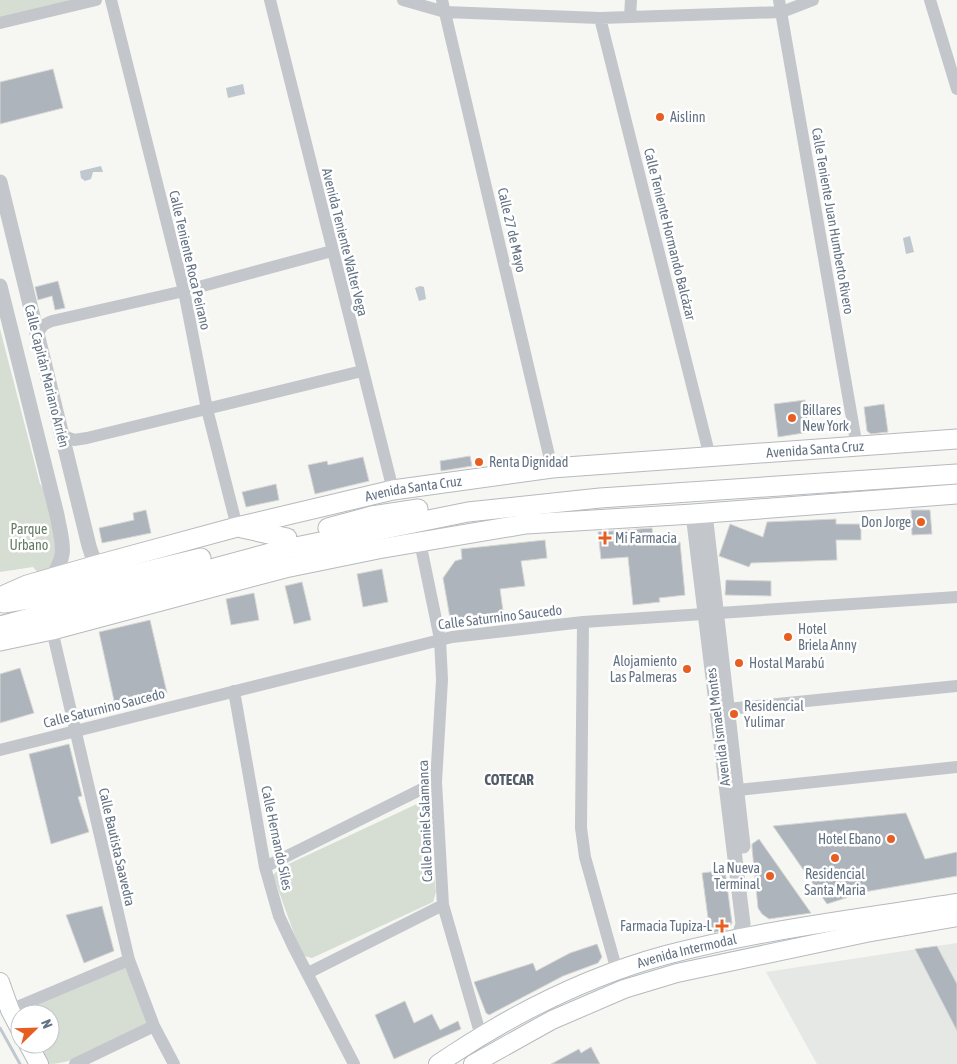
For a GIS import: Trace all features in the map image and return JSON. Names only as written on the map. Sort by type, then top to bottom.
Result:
[{"type":"main road","name":"Avenida Santa Cruz","points":[[0,597],[50,579],[104,563],[393,490],[552,468],[957,439]]},
{"type":"main road","name":"Avenida Santa Cruz","points":[[0,603],[35,598],[372,516],[467,501],[551,491],[957,462]]},
{"type":"main road","points":[[0,626],[290,548],[468,512],[600,498],[957,474]]},
{"type":"main road","points":[[0,641],[52,630],[285,568],[526,524],[699,514],[957,494]]},
{"type":"main road","points":[[237,528],[287,538]]},
{"type":"main road","points":[[215,567],[285,568]]},
{"type":"main road","name":"Avenida Intermodal","points":[[438,1064],[481,1036],[544,1002],[617,971],[666,955],[758,935],[957,902]]},
{"type":"main road","name":"Avenida Intermodal","points":[[473,1064],[552,1020],[624,989],[676,973],[856,935],[957,918]]},
{"type":"main road","points":[[0,982],[10,1010]]},
{"type":"main road","points":[[544,1002],[552,1020]]},
{"type":"street","points":[[0,23],[96,0]]},
{"type":"street","name":"Calle Teniente Roca Peirano","points":[[111,0],[184,291],[207,409],[237,528]]},
{"type":"street","name":"Avenida Teniente Walter Vega","points":[[270,0],[393,490]]},
{"type":"street","points":[[403,0],[443,6],[600,18],[780,6],[812,0]]},
{"type":"street","points":[[630,17],[631,0]]},
{"type":"street","points":[[930,0],[957,89]]},
{"type":"street","name":"Calle 27 de Mayo","points":[[443,6],[552,468]]},
{"type":"street","name":"Calle Teniente Juan Humberto Rivero","points":[[780,6],[857,447]]},
{"type":"street","name":"Calle Teniente Hormando Balcázar","points":[[600,18],[710,457]]},
{"type":"street","name":"Calle Capitán Mariano Arrién","points":[[0,182],[93,558],[104,563]]},
{"type":"street","points":[[38,337],[39,331],[44,324],[52,321],[184,291],[332,251]]},
{"type":"street","name":"Calle Capitán Mariano Arrién","points":[[0,286],[57,515],[64,552],[60,567],[50,579]]},
{"type":"street","points":[[62,435],[67,439],[80,440],[362,371]]},
{"type":"street","points":[[57,515],[80,510]]},
{"type":"street","name":"Avenida Ismael Montes","points":[[699,514],[743,924],[738,939]]},
{"type":"street","name":"Calle Daniel Salamanca","points":[[420,542],[440,639],[442,680],[436,782],[443,905],[481,1036]]},
{"type":"street","name":"Calle Saturnino Saucedo","points":[[0,750],[440,639],[583,622],[711,615],[957,597]]},
{"type":"street","name":"Avenida Ismael Montes","points":[[711,615],[728,709],[751,923],[758,935]]},
{"type":"street","points":[[583,622],[581,828],[585,857],[617,971]]},
{"type":"street","name":"Calle Bautista Saavedra","points":[[52,630],[129,960],[154,1026],[174,1064]]},
{"type":"street","points":[[728,709],[957,686]]},
{"type":"street","name":"Calle Hernando Síles","points":[[234,691],[265,867],[279,916],[354,1064]]},
{"type":"street","points":[[738,790],[957,767]]},
{"type":"street","points":[[265,867],[436,782]]},
{"type":"street","points":[[308,973],[443,905]]},
{"type":"street","points":[[24,1004],[129,960]]},
{"type":"street","points":[[75,1064],[154,1026]]},
{"type":"shaded area","points":[[243,84],[245,94],[228,98],[226,88]]},
{"type":"shaded area","points":[[101,166],[103,172],[93,172],[91,179],[85,181],[81,178],[80,171]]},
{"type":"shaded area","points":[[910,236],[914,252],[906,254],[903,238]]},
{"type":"shaded area","points":[[424,287],[426,299],[419,301],[415,288]]},
{"type":"shaded area","points":[[957,943],[957,1064],[817,1064],[766,972]]},
{"type":"green space","points":[[0,0],[79,0],[0,19]]},
{"type":"green space","name":"Parque Urbano","points":[[0,329],[40,484],[50,497],[60,549],[49,571],[39,574],[33,567],[0,572]]},
{"type":"green space","points":[[419,803],[427,805],[436,892],[433,902],[312,958],[304,956],[301,953],[273,875],[280,868]]},
{"type":"green space","points":[[127,967],[150,1026],[137,1030],[74,1059],[48,1064],[43,1054],[60,1054],[60,1004],[39,1004]]},
{"type":"building","points":[[53,69],[63,108],[0,124],[0,82]]},
{"type":"building","points":[[58,281],[65,308],[55,310],[52,296],[38,300],[35,287]]},
{"type":"building","name":"Billares New York","points":[[805,400],[810,432],[778,437],[774,404]]},
{"type":"building","points":[[884,404],[888,432],[871,434],[867,431],[864,407]]},
{"type":"building","points":[[470,456],[472,466],[441,471],[440,461]]},
{"type":"building","points":[[363,457],[369,481],[315,494],[308,465],[327,461],[328,465]]},
{"type":"building","points":[[276,484],[279,500],[246,507],[242,492]]},
{"type":"building","points":[[146,510],[151,533],[102,543],[99,528],[134,520],[133,513]]},
{"type":"building","name":"Don Jorge","points":[[911,510],[930,510],[932,534],[912,535]]},
{"type":"building","points":[[836,519],[836,524],[861,524],[861,540],[836,540],[837,560],[751,563],[749,567],[719,556],[730,524],[763,537],[767,522]]},
{"type":"building","points":[[652,528],[654,545],[680,542],[685,595],[659,598],[660,602],[633,605],[628,557],[601,559],[598,532]]},
{"type":"building","points":[[545,540],[547,558],[521,561],[525,586],[500,589],[504,618],[462,624],[462,621],[455,622],[455,617],[450,618],[443,578],[455,561],[462,559],[461,549]]},
{"type":"building","points":[[382,569],[388,602],[363,607],[357,574]]},
{"type":"building","points":[[726,580],[771,581],[771,596],[725,595]]},
{"type":"building","points":[[302,582],[311,620],[294,624],[285,586]]},
{"type":"building","points":[[254,593],[259,620],[231,625],[226,599]]},
{"type":"building","points":[[150,620],[167,693],[115,705],[99,632]]},
{"type":"building","points":[[20,668],[34,713],[0,723],[0,674]]},
{"type":"building","points":[[69,744],[82,796],[78,797],[89,832],[51,844],[29,754]]},
{"type":"building","points":[[906,813],[925,859],[957,852],[957,876],[864,892],[827,904],[773,826]]},
{"type":"building","name":"La Nueva Terminal","points":[[759,839],[811,913],[769,919],[762,914],[758,908],[752,848],[752,844]]},
{"type":"building","points":[[725,870],[732,923],[727,930],[710,933],[702,873]]},
{"type":"building","points":[[102,906],[114,951],[84,963],[66,915]]},
{"type":"building","points":[[597,944],[602,957],[598,963],[563,976],[489,1015],[486,1013],[474,982],[533,963],[536,971],[570,953]]},
{"type":"building","points":[[937,946],[957,984],[957,1031],[915,949]]},
{"type":"building","points":[[405,1001],[414,1023],[432,1014],[440,1030],[458,1021],[461,1029],[394,1059],[375,1015]]},
{"type":"building","points":[[591,1047],[600,1064],[551,1064],[579,1049],[581,1053]]},
{"type":"waterway","points":[[0,1028],[20,1064]]},
{"type":"place","name":"Aislinn","points":[[660,117]]},
{"type":"place","name":"Billares New York","points":[[792,418]]},
{"type":"place","name":"Renta Dignidad","points":[[479,462]]},
{"type":"place","name":"Don Jorge","points":[[921,522]]},
{"type":"place","name":"Mi Farmacia","points":[[605,538]]},
{"type":"place","name":"Hotel Briela Anny","points":[[788,637]]},
{"type":"place","name":"Hostal Marabú","points":[[739,663]]},
{"type":"place","name":"Alojamiento Las Palmeras","points":[[687,669]]},
{"type":"place","name":"Residencial Yulimar","points":[[734,714]]},
{"type":"place","name":"Hotel Ebano","points":[[891,839]]},
{"type":"place","name":"Residencial Santa Maria","points":[[835,858]]},
{"type":"place","name":"La Nueva Terminal","points":[[770,876]]},
{"type":"place","name":"Farmacia Tupiza-L","points":[[722,926]]},
{"type":"district","name":"COTECAR","points":[[509,780]]}]
